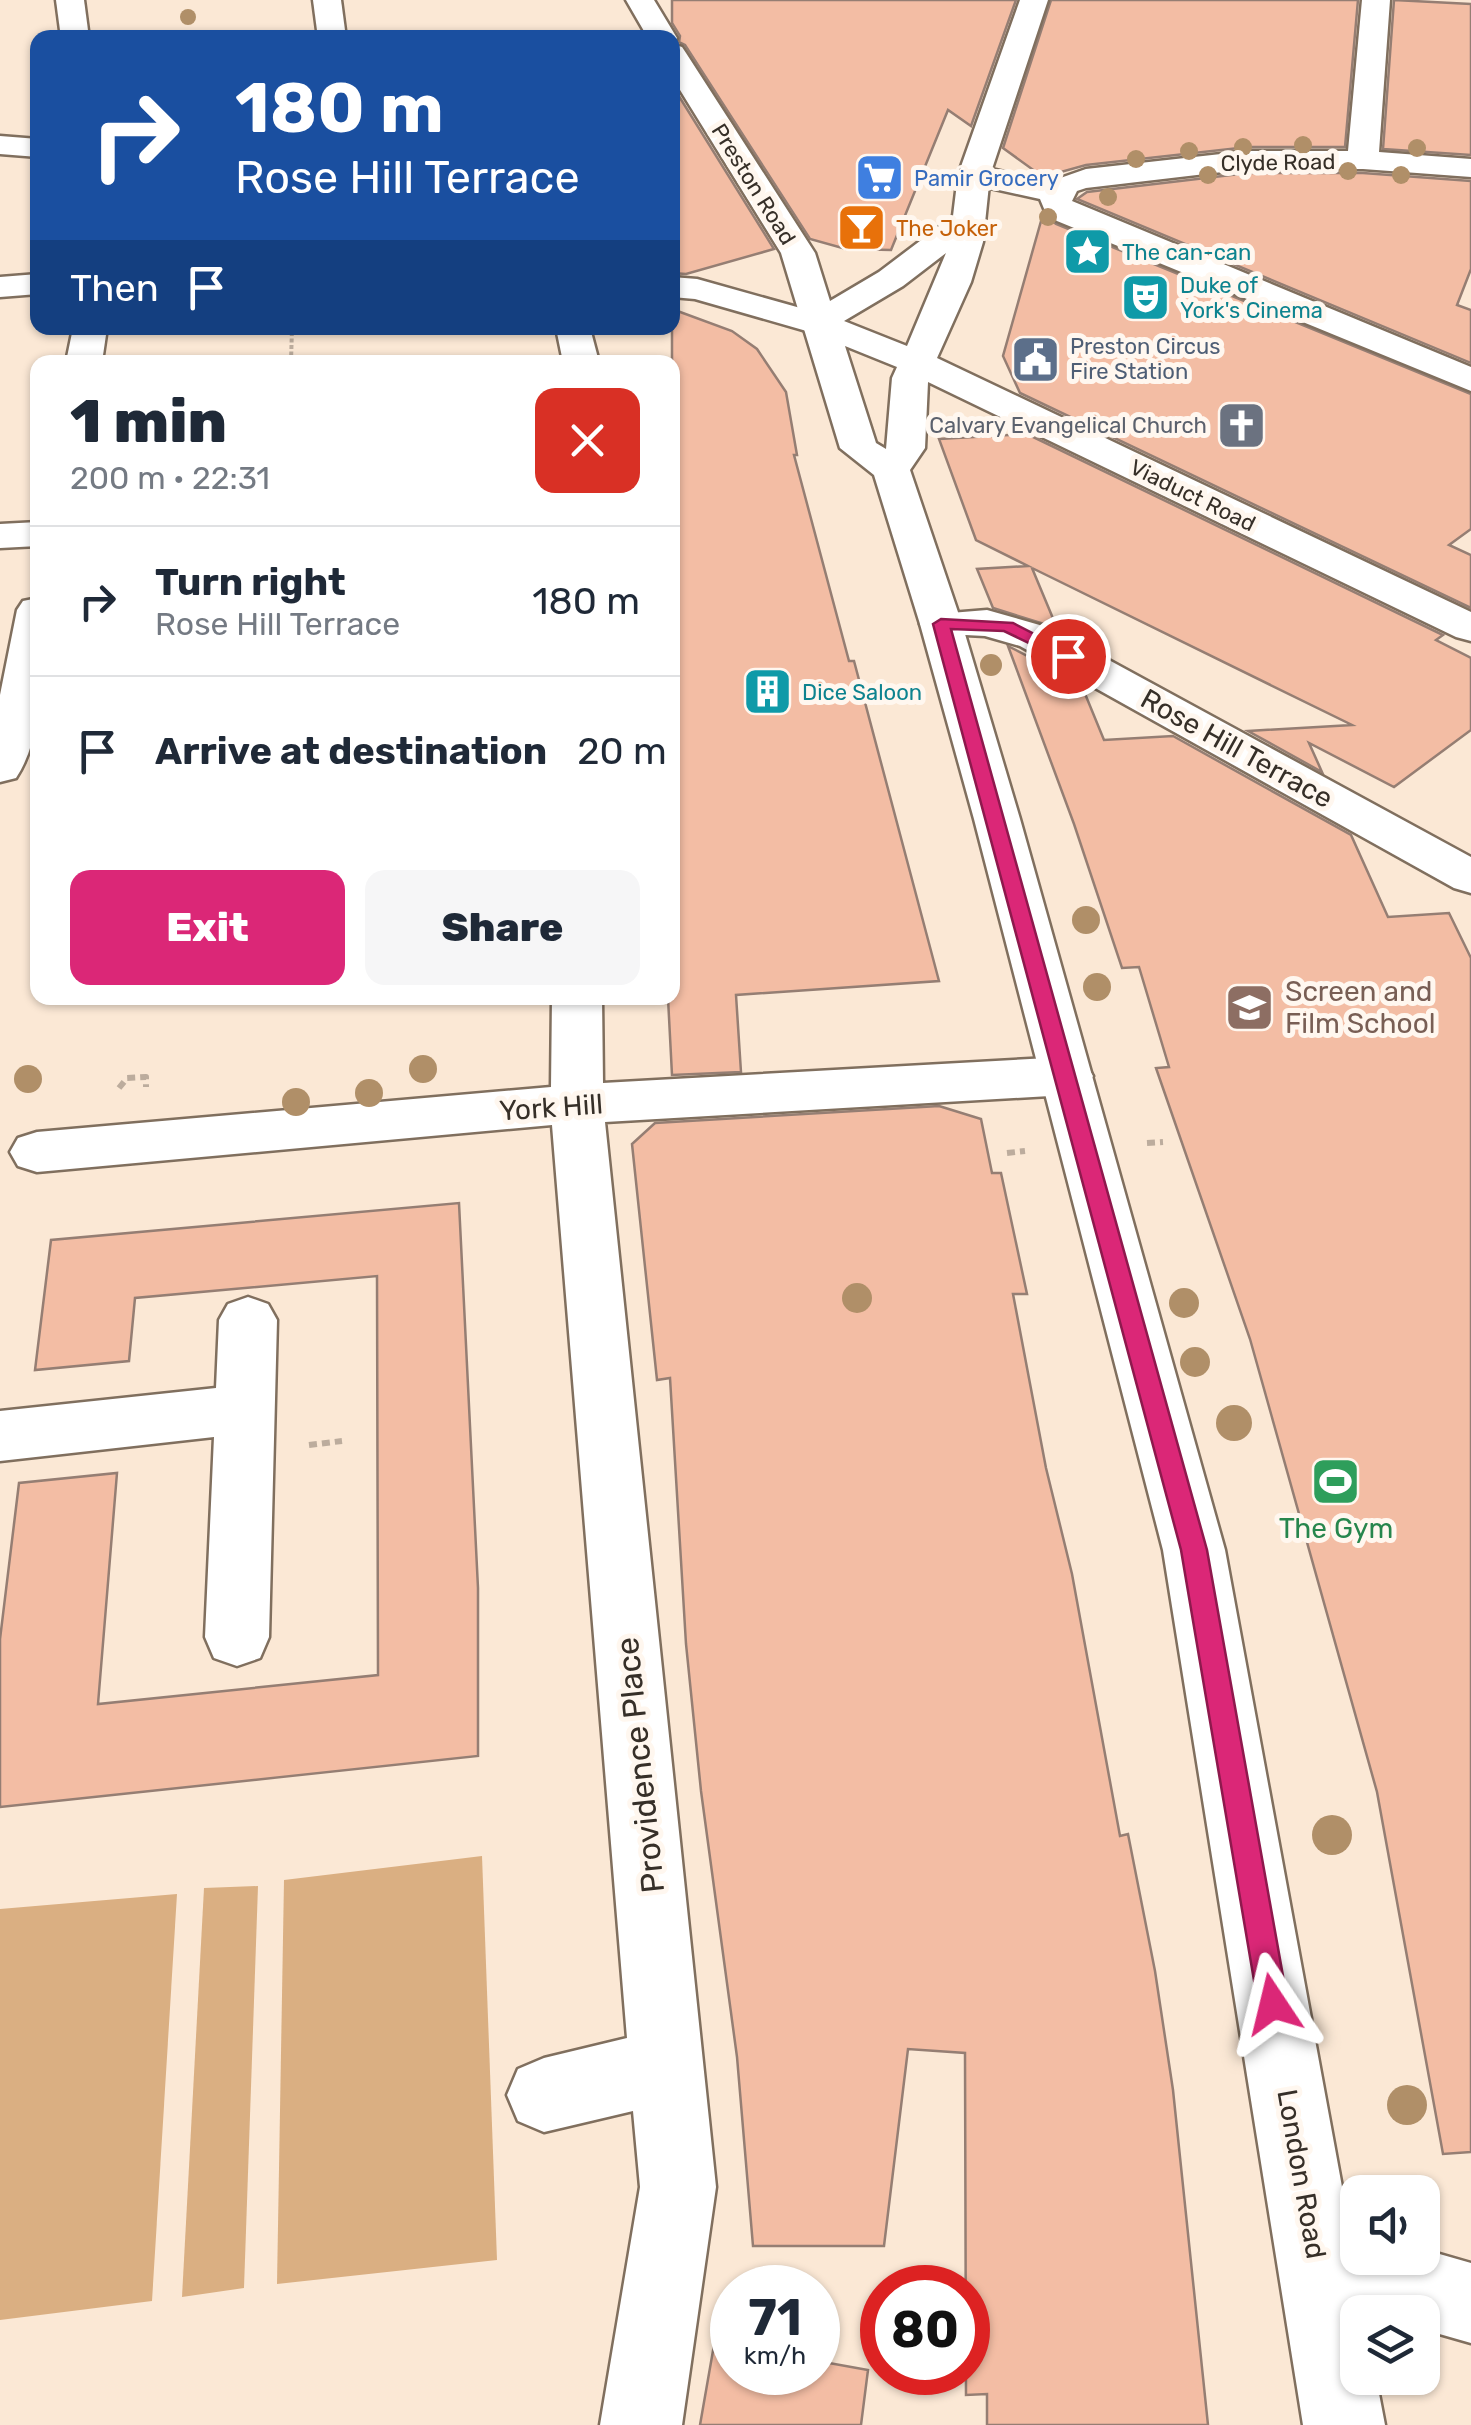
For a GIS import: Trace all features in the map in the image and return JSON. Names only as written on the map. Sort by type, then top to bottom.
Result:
[{"type":"main road","points":[[70,0],[74,30]]},
{"type":"main road","points":[[328,0],[331,30]]},
{"type":"main road","points":[[640,0],[658,30]]},
{"type":"main road","points":[[969,220],[890,280],[817,324],[843,390],[858,448],[891,470],[906,448],[910,378],[954,282],[969,220],[974,175],[1034,0]]},
{"type":"main road","points":[[1364,160],[1376,0]]},
{"type":"main road","name":"Preston Road","points":[[680,66],[798,253],[817,324]]},
{"type":"main road","points":[[0,145],[30,147]]},
{"type":"main road","name":"Clyde Road","points":[[1070,186],[1248,160],[1364,160],[1471,168]]},
{"type":"main road","points":[[974,175],[1070,186]]},
{"type":"main road","points":[[1070,186],[1056,204],[1069,214],[1471,380]]},
{"type":"main road","points":[[0,287],[30,285]]},
{"type":"main road","name":"Viaduct Road","points":[[680,287],[817,324],[916,362],[1471,628]]},
{"type":"main road","name":"London Road","points":[[891,470],[941,624],[1194,1550],[1344,2425]]},
{"type":"main road","points":[[0,536],[30,534]]},
{"type":"main road","name":"Rose Hill Terrace","points":[[941,624],[988,623],[1034,637],[1471,876]]},
{"type":"main road","points":[[0,768],[30,657]]},
{"type":"main road","name":"Providence Place","points":[[577,1005],[577,1104],[678,2187],[641,2425]]},
{"type":"main road","name":"York Hill","points":[[36,1152],[577,1104],[1066,1076]]},
{"type":"main road","points":[[237,1637],[248,1320]]},
{"type":"main road","points":[[0,1436],[246,1409]]},
{"type":"main road","points":[[544,2095],[669,2066]]},
{"type":"main road","points":[[1319,2269],[1388,2279],[1471,2303]]},
{"type":"shaded area","points":[[482,1856],[497,2260],[277,2284],[284,1880]]},
{"type":"shaded area","points":[[258,1886],[244,2288],[182,2297],[204,1888]]},
{"type":"shaded area","points":[[177,1894],[152,2301],[0,2320],[0,1909]]},
{"type":"building","points":[[672,0],[1016,0],[971,126],[948,110],[891,250],[846,249],[810,239],[680,42],[680,30],[672,23]]},
{"type":"building","points":[[1051,0],[1358,0],[1345,147],[1248,147],[1086,165],[1043,177],[1003,148]]},
{"type":"building","points":[[1394,0],[1471,4],[1471,155],[1383,149]]},
{"type":"building","points":[[680,98],[774,249],[680,274]]},
{"type":"building","points":[[1248,173],[1363,173],[1471,181],[1471,269],[1457,305],[1471,310],[1471,363],[1077,199],[1087,192]]},
{"type":"building","points":[[1043,214],[1056,224],[1471,394],[1471,529],[1449,545],[1471,555],[1471,608],[1020,393],[1003,356]]},
{"type":"building","points":[[680,312],[732,331],[757,349],[786,392],[794,455],[849,661],[854,661],[939,981],[736,995],[741,1072],[672,1075],[668,1005],[680,1005],[680,355],[672,355],[672,335],[680,335]]},
{"type":"building","points":[[1027,434],[1443,635],[1436,640],[1471,658],[1471,730],[1394,787],[1309,743],[1322,772],[1248,731],[1352,725],[1032,568],[1057,628],[993,608],[977,569],[1028,566],[976,540],[939,439]]},
{"type":"building","points":[[1008,646],[1081,684],[1104,740],[1173,736],[1351,835],[1388,917],[1449,913],[1471,958],[1471,2152],[1443,2154],[1377,1792],[1250,1339],[1156,1068],[1169,1067],[1139,967],[1122,968]]},
{"type":"building","points":[[939,1106],[981,1119],[992,1173],[1001,1173],[1027,1294],[1013,1294],[1046,1468],[1072,1574],[1120,1836],[1128,1834],[1155,1971],[1173,2090],[1208,2425],[987,2425],[990,2265],[966,2265],[965,2053],[908,2049],[884,2246],[753,2246],[737,2057],[701,1791],[686,1644],[670,1378],[657,1380],[632,1144],[655,1123]]},
{"type":"building","points":[[459,1203],[478,1588],[478,1756],[0,1807],[0,1639],[19,1483],[117,1473],[98,1704],[378,1675],[377,1276],[135,1298],[129,1361],[35,1370],[51,1240]]},
{"type":"building","points":[[840,2365],[860,2369],[860,2395],[865,2395],[861,2425],[700,2425],[710,2368],[710,2395],[840,2395]]},
{"type":"place","name":"Pamir Grocery","points":[[879,178]]},
{"type":"place","name":"The Joker","points":[[861,228]]},
{"type":"place","name":"The can-can","points":[[1087,252]]},
{"type":"place","name":"Duke of York's Cinema","points":[[1145,298]]},
{"type":"place","name":"Preston Circus Fire Station","points":[[1035,359]]},
{"type":"place","name":"Calvary Evangelical Church","points":[[1242,425]]},
{"type":"place","name":"Dice Saloon","points":[[767,692]]},
{"type":"place","name":"Screen and Film School","points":[[1250,1007]]},
{"type":"place","name":"The Gym","points":[[1336,1481]]},
{"type":"route","points":[[1068,656],[1007,626],[941,624],[1078,1114],[1194,1550],[1273,2004]]}]
